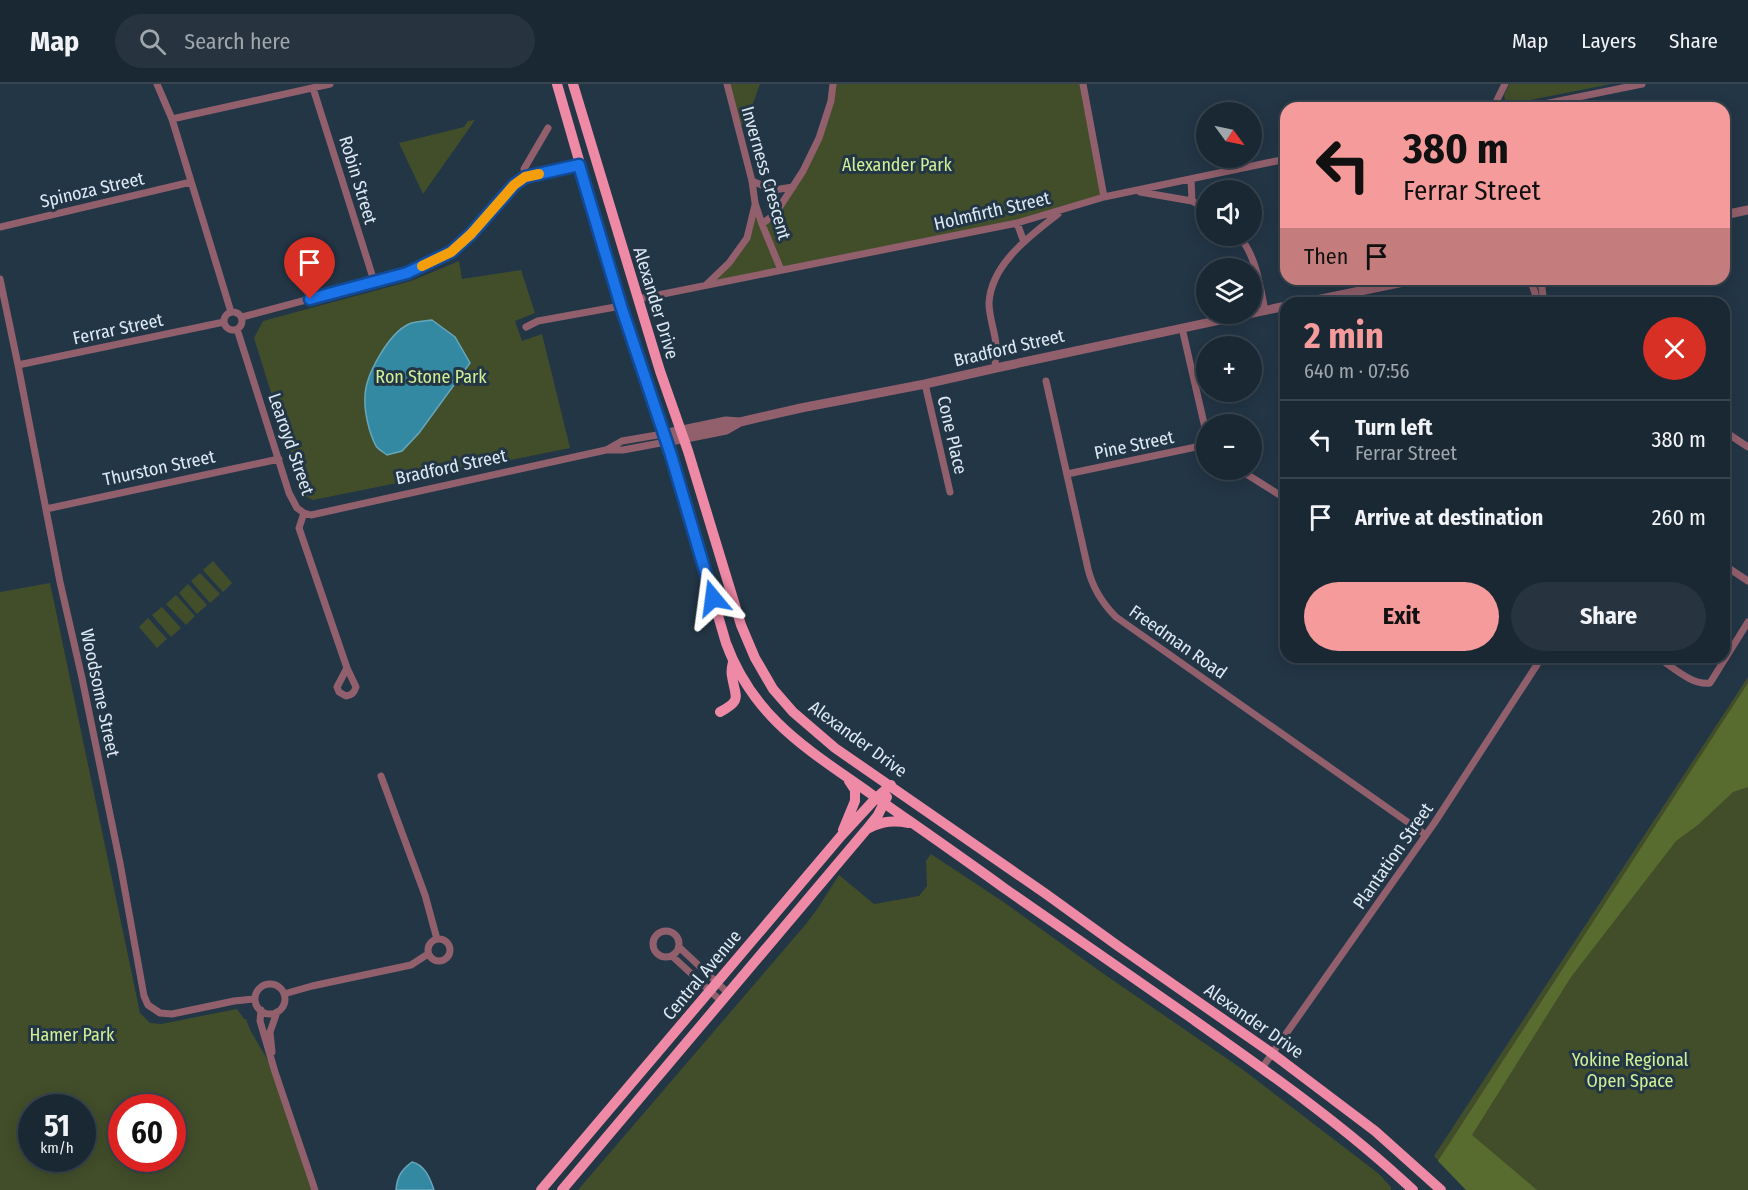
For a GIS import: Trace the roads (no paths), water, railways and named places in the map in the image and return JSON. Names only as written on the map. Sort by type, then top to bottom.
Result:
[{"type":"main road","name":"Alexander Drive","points":[[557,84],[621,306],[733,662],[747,686],[774,720],[800,744],[1262,1068],[1383,1162],[1413,1190]]},
{"type":"main road","name":"Alexander Drive","points":[[573,84],[660,371],[683,435],[741,625],[755,658],[773,689],[793,712],[835,748],[892,785],[1273,1054],[1376,1131],[1441,1190]]},
{"type":"main road","points":[[720,712],[733,704],[736,696],[731,674],[733,662]]},
{"type":"main road","points":[[841,836],[855,801],[855,790],[849,780]]},
{"type":"main road","name":"Central Avenue","points":[[562,1190],[866,830],[880,801],[892,785]]},
{"type":"main road","name":"Central Avenue","points":[[541,1190],[841,836],[880,801]]},
{"type":"main road","points":[[866,830],[884,822],[915,824]]},
{"type":"street","points":[[157,84],[172,119],[231,312]]},
{"type":"street","points":[[172,119],[302,87],[313,88],[330,84]]},
{"type":"street","name":"Inverness Crescent","points":[[727,84],[752,181],[755,203],[781,270]]},
{"type":"street","points":[[762,224],[776,214],[803,171],[819,138],[831,100],[833,84]]},
{"type":"street","points":[[1084,84],[1104,197]]},
{"type":"street","points":[[1497,102],[1505,84]]},
{"type":"street","points":[[1552,102],[1642,84]]},
{"type":"street","name":"Robin Street","points":[[313,88],[374,281]]},
{"type":"street","points":[[525,177],[524,169],[548,128]]},
{"type":"street","name":"Holmfirth Street","points":[[638,299],[1017,223],[1104,197],[1280,160]]},
{"type":"street","points":[[242,317],[407,273],[451,252],[471,234],[514,185],[525,177],[579,165]]},
{"type":"street","points":[[1191,179],[1192,201]]},
{"type":"street","points":[[752,181],[774,190],[792,187]]},
{"type":"street","name":"Spinoza Street","points":[[0,227],[191,182]]},
{"type":"street","points":[[1135,191],[1196,203]]},
{"type":"street","points":[[704,287],[729,263],[747,238],[755,203]]},
{"type":"street","points":[[996,368],[996,343],[990,314],[990,293],[1004,264],[1024,242],[1062,210]]},
{"type":"street","points":[[1730,214],[1748,210]]},
{"type":"street","points":[[1017,223],[1024,242]]},
{"type":"street","points":[[1245,246],[1252,257],[1265,311]]},
{"type":"street","name":"Woodsome Street","points":[[0,279],[2,302],[18,365],[60,582],[120,863],[144,996],[148,1005],[160,1013],[172,1014],[234,1000],[254,999]]},
{"type":"street","points":[[1331,297],[1389,285]]},
{"type":"street","points":[[526,327],[538,321],[621,306]]},
{"type":"street","name":"Bradford Street","points":[[304,513],[311,515],[606,450],[622,441],[683,435],[726,421],[740,422],[926,384],[1280,307]]},
{"type":"street","points":[[231,312],[238,313],[242,317],[242,324],[237,329],[229,329],[225,322],[226,316],[231,312]]},
{"type":"street","name":"Ferrar Street","points":[[18,365],[225,322]]},
{"type":"street","points":[[1182,328],[1202,414]]},
{"type":"street","name":"Learoyd Street","points":[[237,329],[292,501],[304,513],[299,528],[347,668]]},
{"type":"street","name":"Freedman Road","points":[[1046,381],[1091,583],[1107,608],[1116,617],[1426,835]]},
{"type":"street","name":"Cone Place","points":[[926,384],[950,492]]},
{"type":"street","points":[[1730,434],[1748,447]]},
{"type":"street","name":"Pine Street","points":[[1067,474],[1196,447]]},
{"type":"street","name":"Thurston Street","points":[[46,508],[279,459]]},
{"type":"street","points":[[1255,480],[1280,495]]},
{"type":"street","points":[[1730,569],[1748,581]]},
{"type":"street","points":[[1730,651],[1748,622]]},
{"type":"street","name":"Plantation Street","points":[[1262,1068],[1426,835],[1538,663]]},
{"type":"street","points":[[1666,663],[1695,681],[1706,684],[1710,683],[1722,663]]},
{"type":"street","points":[[381,776],[425,895],[437,939]]},
{"type":"street","points":[[713,987],[679,947],[677,938],[671,933],[663,932],[656,936],[653,944],[655,952],[661,956],[672,956],[725,997]]},
{"type":"street","points":[[437,939],[444,940],[450,951],[448,957],[442,961],[435,961],[428,954],[429,944],[437,939]]},
{"type":"street","points":[[672,956],[679,947]]},
{"type":"street","points":[[284,994],[306,987],[411,965],[428,954]]},
{"type":"street","points":[[274,1072],[270,1032],[277,1012],[284,1003],[284,994],[275,984],[265,984],[257,990],[254,999],[256,1006],[267,1014],[277,1012]]},
{"type":"street","points":[[261,1010],[260,1021],[274,1072],[315,1190]]},
{"type":"water","points":[[432,320],[455,337],[470,363],[419,433],[402,451],[387,455],[376,446],[367,422],[365,397],[369,378],[386,345],[401,329],[411,323]]},
{"type":"water","points":[[412,1162],[424,1169],[434,1190],[396,1190],[400,1174]]},
{"type":"park label","name":"Alexander Park","points":[[897,165]]},
{"type":"park label","name":"Ron Stone Park","points":[[431,377]]},
{"type":"park label","name":"Hamer Park","points":[[72,1035]]},
{"type":"park label","name":"Yokine Regional Open Space","points":[[1630,1070]]}]
